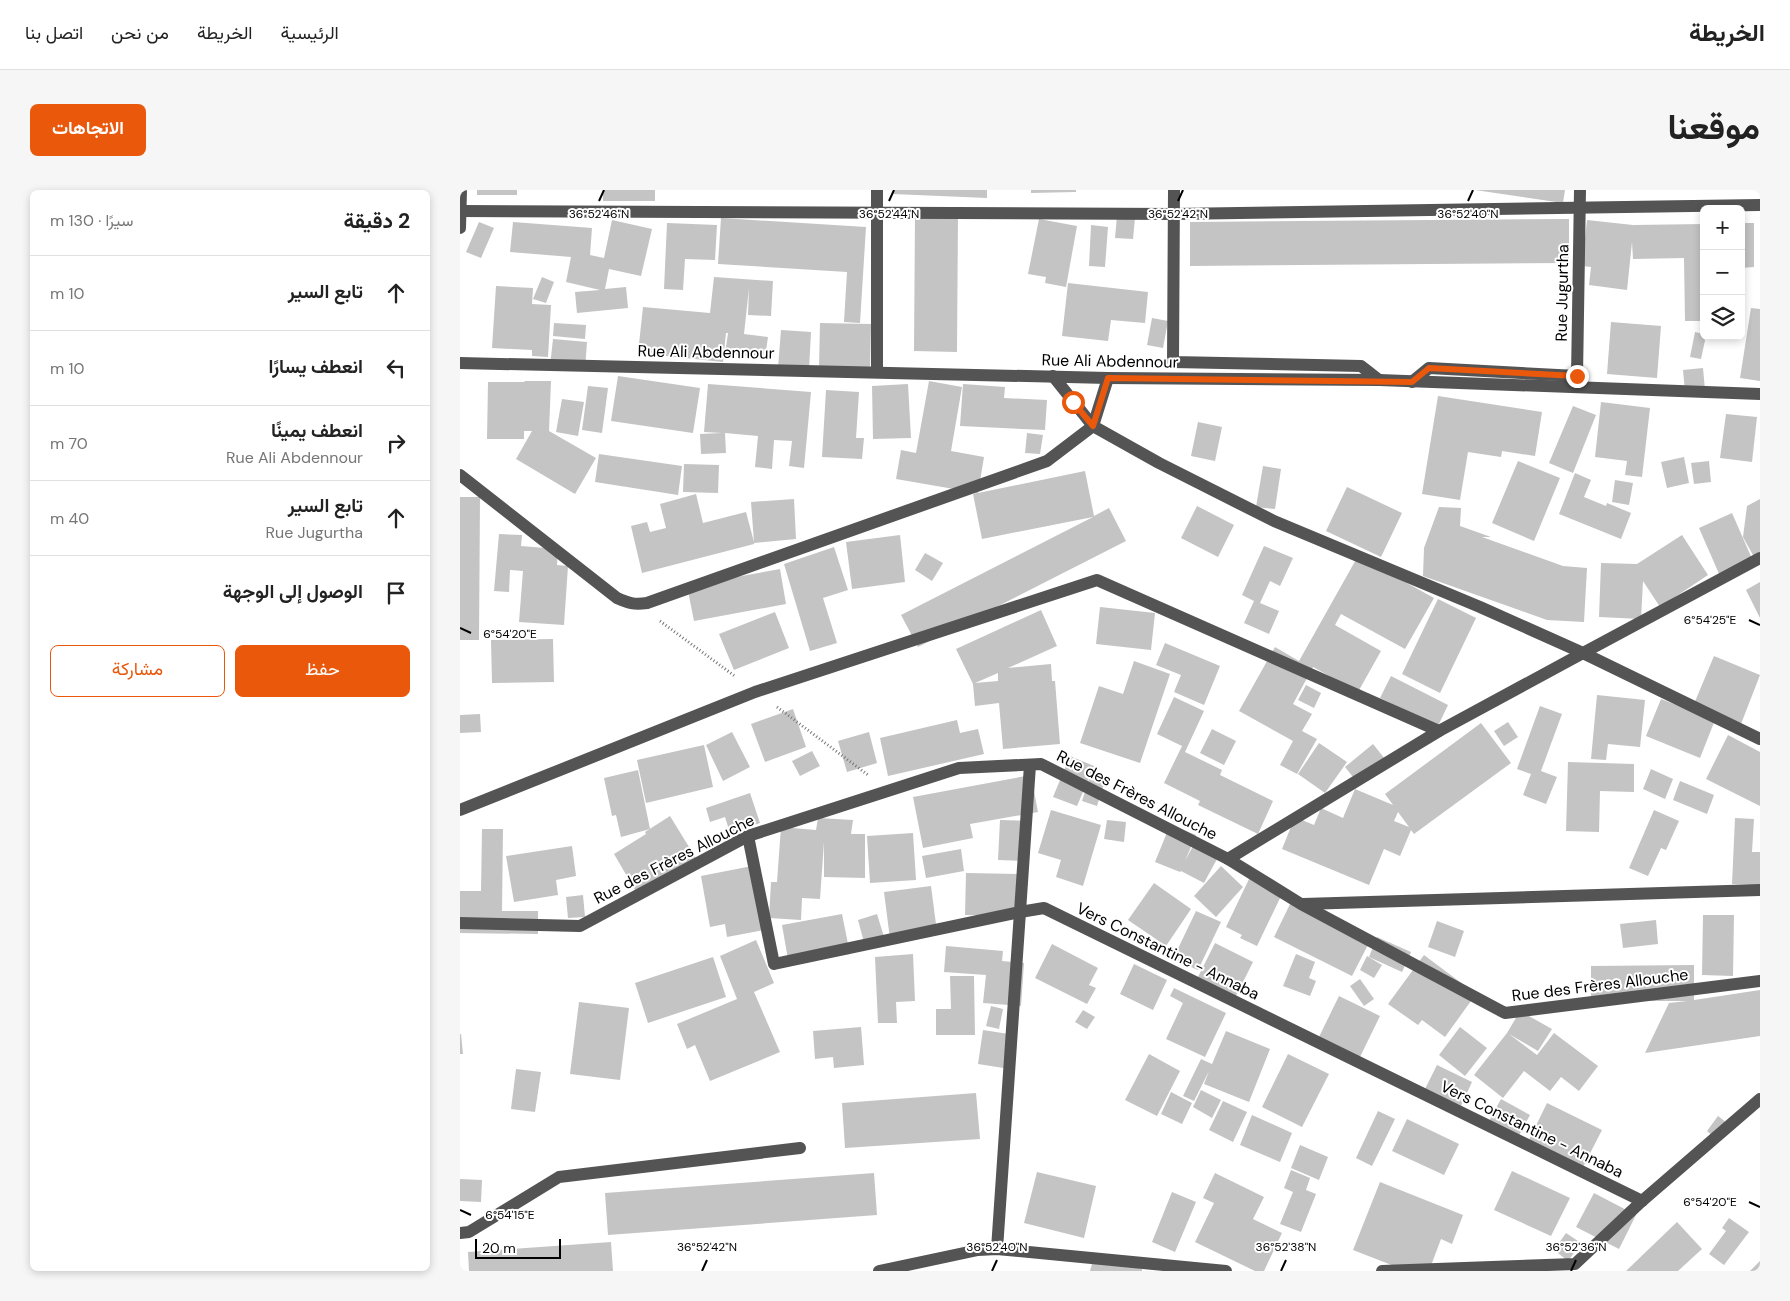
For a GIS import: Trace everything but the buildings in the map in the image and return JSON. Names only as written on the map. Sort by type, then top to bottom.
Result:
[{"type":"street","points":[[460,190],[460,228]]},
{"type":"street","points":[[877,190],[877,372]]},
{"type":"street","points":[[1174,190],[1173,362],[1361,366],[1379,380]]},
{"type":"street","name":"Rue Jugurtha","points":[[1412,382],[1429,368],[1577,376],[1580,190]]},
{"type":"street","points":[[460,211],[1174,214],[1760,205]]},
{"type":"street","name":"Rue Ali Abdennour","points":[[460,363],[1108,378],[1379,380],[1760,394]]},
{"type":"street","points":[[1053,376],[1093,426],[1158,463],[1274,521],[1480,607],[1583,653],[1760,739]]},
{"type":"street","points":[[460,475],[617,598],[630,604],[647,603],[1047,461],[1093,426],[1108,378]]},
{"type":"street","points":[[1228,859],[1439,731],[1760,558]]},
{"type":"street","points":[[460,810],[755,692],[1097,580],[1439,731]]},
{"type":"street","name":"Rue des Frères Allouche","points":[[460,923],[580,926],[748,836],[959,768],[1040,764],[1228,859],[1301,904],[1505,1013],[1760,981]]},
{"type":"street","points":[[997,1248],[1030,765]]},
{"type":"street","name":"Vers Constantine - Annaba","points":[[748,836],[774,964],[1044,908],[1642,1201]]},
{"type":"street","points":[[1301,904],[1760,890]]},
{"type":"street","points":[[1382,1271],[1575,1264],[1642,1201],[1760,1099]]},
{"type":"street","points":[[460,1233],[469,1232],[559,1176],[800,1148]]},
{"type":"street","points":[[879,1271],[978,1250],[997,1248],[1226,1271]]},
{"type":"route","points":[[1073,402],[1093,426],[1108,378],[1379,380],[1412,382],[1429,368],[1577,376]]}]
